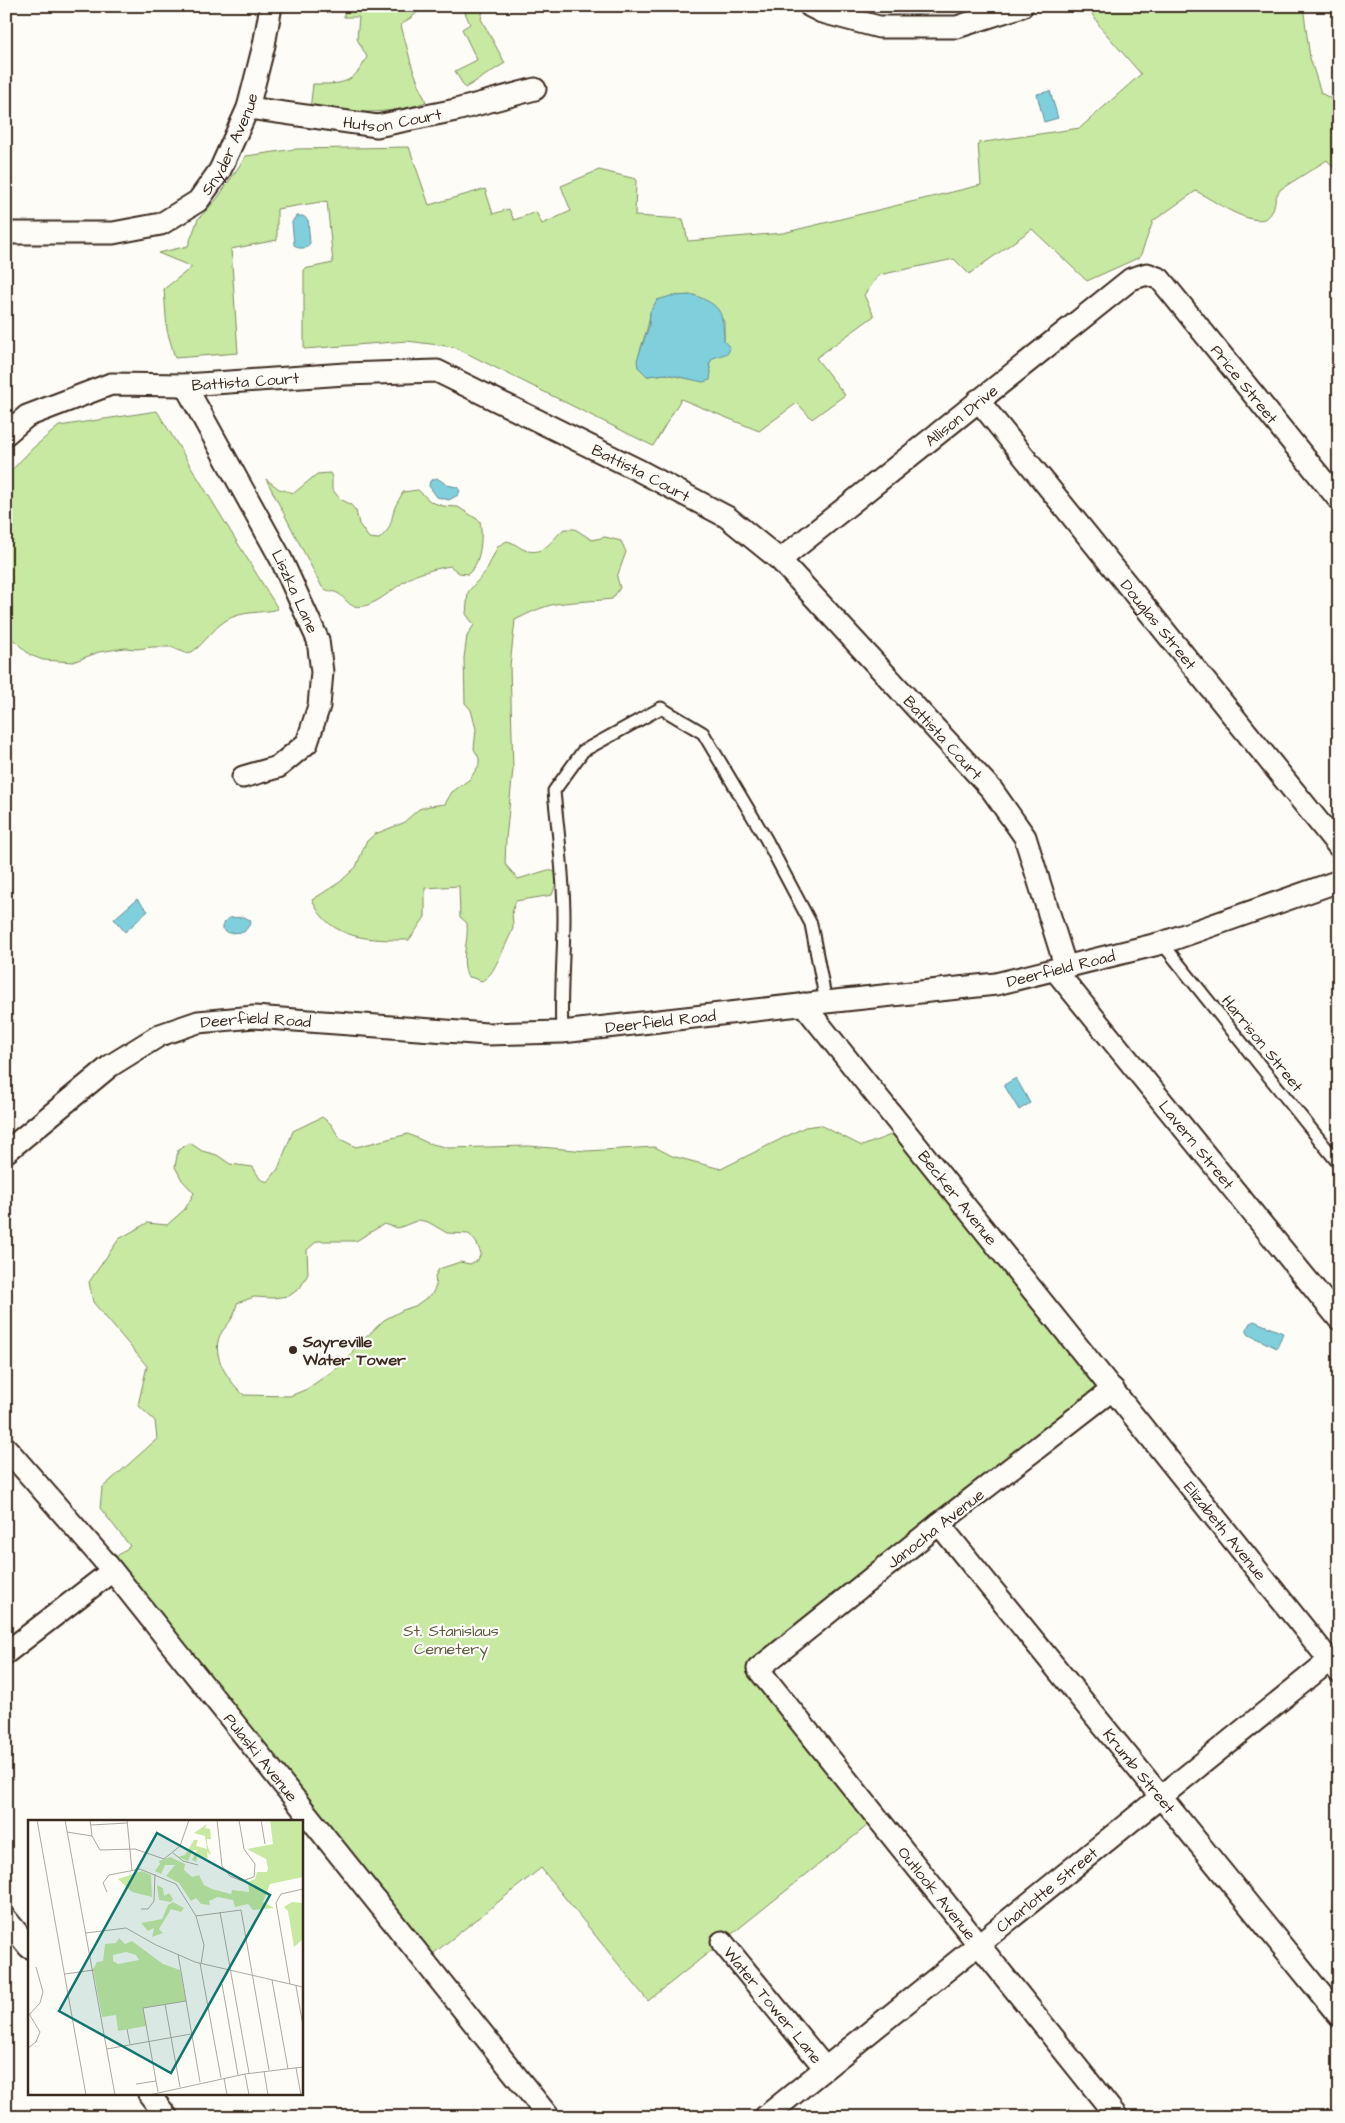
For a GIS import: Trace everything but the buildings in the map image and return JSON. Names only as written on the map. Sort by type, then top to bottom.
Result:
[{"type":"street","name":"Snyder Avenue","points":[[6,233],[114,233],[160,224],[198,201],[220,170],[248,108],[264,45],[271,6]]},
{"type":"street","points":[[810,6],[822,12],[879,27],[956,27],[1021,7]]},
{"type":"street","name":"Hutson Court","points":[[248,108],[377,126],[456,110],[535,89]]},
{"type":"street","name":"Allison Drive","points":[[780,560],[1131,278],[1147,274]]},
{"type":"street","name":"Price Street","points":[[1147,274],[1160,278],[1339,500]]},
{"type":"street","name":"Battista Court","points":[[6,434],[27,416],[111,384],[185,385],[344,374],[437,371],[640,471],[727,517],[780,560],[992,790],[1025,838],[1061,969]]},
{"type":"street","name":"Liszka Lane","points":[[185,385],[281,559],[318,640],[322,672],[319,706],[307,743],[278,767],[243,777]]},
{"type":"street","name":"Douglas Street","points":[[978,400],[1339,847]]},
{"type":"street","name":"Deerfield Road","points":[[6,1152],[110,1066],[160,1036],[198,1022],[254,1017],[487,1034],[562,1032],[996,984],[1162,943],[1339,881]]},
{"type":"street","name":"Lavern Street","points":[[1061,969],[1339,1319]]},
{"type":"street","name":"Becker Avenue","points":[[803,1004],[1113,1389]]},
{"type":"street","name":"Janocha Avenue","points":[[758,1669],[939,1524],[1113,1389]]},
{"type":"street","name":"Elizabeth Avenue","points":[[1113,1389],[1334,1666]]},
{"type":"street","name":"Pulaski Avenue","points":[[6,1448],[112,1570],[549,2117]]},
{"type":"street","name":"Krumb Street","points":[[939,1524],[1339,2016]]},
{"type":"street","points":[[6,1653],[112,1570]]},
{"type":"street","name":"Charlotte Street","points":[[765,2117],[1160,1798],[1334,1666]]},
{"type":"street","name":"Outlook Avenue","points":[[758,1669],[1117,2117]]},
{"type":"street","points":[[6,1919],[28,1946]]},
{"type":"street","name":"Water Tower Lane","points":[[722,1942],[825,2068]]},
{"type":"street","points":[[151,2096],[167,2117]]},
{"type":"lane","points":[[562,1032],[564,917],[554,791],[584,751],[661,708],[703,733],[766,839],[811,924],[826,1002]]},
{"type":"lane","name":"Harrison Street","points":[[1162,943],[1339,1164]]},
{"type":"green space","points":[[344,6],[416,6],[417,13],[401,25],[412,67],[426,102],[397,109],[369,112],[310,110],[313,84],[332,84],[346,81],[357,73],[367,57],[357,39],[359,17],[344,17]]},
{"type":"green space","points":[[437,6],[484,6],[481,19],[505,63],[465,88],[455,71],[477,60],[462,29],[470,24],[463,8],[438,9]]},
{"type":"green space","points":[[1087,6],[1303,6],[1310,58],[1321,93],[1339,103],[1339,168],[1332,166],[1327,160],[1281,189],[1276,196],[1271,214],[1261,220],[1232,212],[1196,191],[1153,221],[1140,257],[1087,281],[1032,229],[969,274],[954,259],[879,275],[864,295],[874,316],[816,358],[845,395],[812,419],[797,403],[759,431],[681,399],[653,446],[454,347],[407,341],[304,349],[304,269],[333,263],[327,201],[277,209],[277,240],[231,249],[238,353],[175,358],[167,330],[164,289],[192,267],[158,253],[188,246],[198,219],[217,199],[246,156],[296,149],[409,147],[429,205],[485,189],[493,214],[509,209],[514,220],[536,212],[542,224],[571,211],[561,186],[599,170],[636,179],[635,216],[683,219],[688,241],[783,233],[981,185],[978,143],[1080,128],[1141,74],[1101,28]],"holes":[[[694,295],[724,321],[724,341],[709,364],[711,372],[692,379],[666,374],[647,376],[638,367],[650,312],[671,296]]]},
{"type":"green space","points":[[157,411],[278,609],[238,615],[225,621],[188,654],[171,647],[125,648],[99,652],[73,662],[43,660],[30,655],[6,633],[6,476],[33,448],[59,426]]},
{"type":"green space","points":[[330,473],[332,489],[340,499],[350,504],[356,511],[359,524],[369,538],[379,539],[387,531],[395,507],[403,492],[418,490],[431,502],[443,506],[458,507],[480,521],[480,550],[476,564],[468,574],[459,573],[450,566],[420,574],[409,579],[378,600],[362,606],[354,606],[339,594],[324,589],[266,479],[279,489],[294,493],[317,474]]},
{"type":"green space","points":[[564,529],[575,529],[592,540],[605,537],[621,541],[626,552],[617,577],[620,588],[612,599],[551,605],[515,620],[510,666],[513,769],[505,864],[518,879],[548,870],[556,872],[556,884],[552,895],[516,901],[512,912],[512,931],[493,970],[482,981],[467,976],[465,969],[464,956],[467,923],[460,917],[459,886],[425,888],[425,917],[409,940],[380,940],[341,931],[329,924],[312,900],[340,882],[356,867],[366,842],[375,834],[403,823],[419,809],[445,804],[452,792],[470,779],[479,765],[479,758],[474,749],[476,729],[471,710],[465,703],[464,658],[467,636],[474,625],[466,614],[468,592],[486,571],[498,546],[507,541],[525,550],[537,551],[547,546]]},
{"type":"green space","name":"St. Stanislaus Cemetery","points":[[322,1117],[331,1124],[340,1139],[356,1147],[408,1134],[428,1143],[449,1148],[528,1146],[587,1151],[655,1147],[672,1156],[721,1169],[805,1127],[820,1125],[862,1146],[904,1130],[1113,1389],[758,1668],[877,1818],[648,2001],[541,1868],[424,1961],[107,1564],[130,1546],[100,1508],[102,1488],[157,1439],[155,1421],[138,1405],[147,1366],[93,1302],[89,1282],[119,1239],[147,1223],[167,1225],[185,1209],[194,1193],[182,1180],[175,1167],[178,1150],[190,1143],[202,1151],[217,1155],[230,1164],[253,1167],[260,1179],[268,1182],[278,1169],[293,1131]],"holes":[[[419,1220],[428,1222],[447,1233],[469,1234],[476,1242],[481,1253],[478,1260],[470,1264],[460,1262],[439,1269],[435,1276],[436,1286],[432,1294],[415,1306],[384,1320],[354,1349],[347,1361],[307,1389],[290,1396],[244,1395],[233,1384],[224,1371],[217,1349],[219,1337],[233,1316],[237,1303],[254,1297],[272,1298],[289,1296],[300,1288],[308,1274],[307,1250],[317,1241],[356,1241],[384,1224],[398,1228]]]},
{"type":"water","points":[[1050,91],[1058,118],[1044,122],[1037,94]]},
{"type":"water","points":[[296,216],[303,216],[308,220],[310,243],[306,248],[299,248],[294,245],[292,222]]},
{"type":"water","points":[[694,295],[710,303],[719,311],[723,323],[724,341],[730,348],[728,353],[713,358],[709,364],[710,380],[703,382],[666,374],[647,376],[638,367],[637,360],[649,326],[650,312],[657,300],[671,296]]},
{"type":"water","points":[[437,478],[447,485],[457,487],[460,491],[458,495],[449,500],[437,497],[429,486],[430,481]]},
{"type":"water","points":[[137,899],[148,911],[125,932],[114,919]]},
{"type":"water","points":[[244,917],[250,920],[251,923],[244,932],[228,933],[223,930],[223,923],[229,918]]},
{"type":"water","points":[[1016,1078],[1030,1103],[1019,1110],[1004,1085]]},
{"type":"water","points":[[1254,1321],[1283,1333],[1277,1348],[1249,1335],[1246,1330],[1250,1323]]},
{"type":"place","name":"Sayreville Water Tower","points":[[293,1350]]}]
